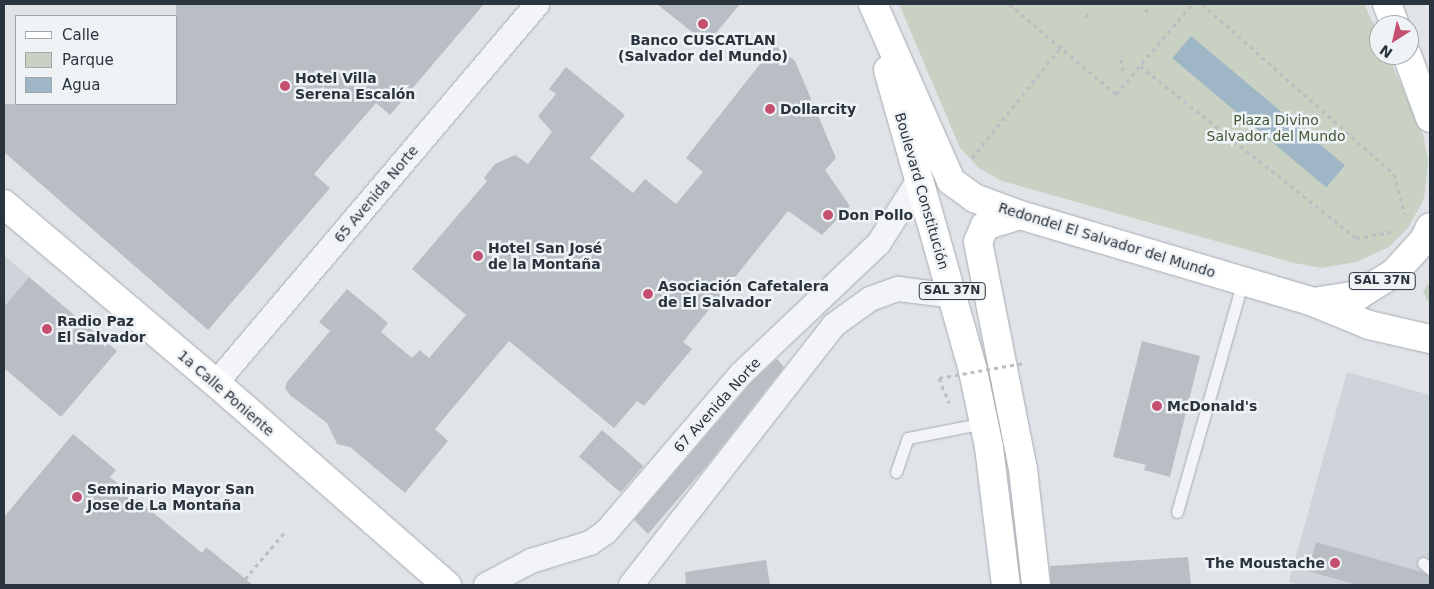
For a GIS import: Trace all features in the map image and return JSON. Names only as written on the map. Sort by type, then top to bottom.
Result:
[{"type":"main road","name":"Boulevard Constitución","points":[[872,4],[918,183],[954,296],[984,423],[1006,585]]},
{"type":"main road","name":"Redondel El Salvador del Mundo","points":[[872,4],[952,181],[974,198],[1020,215],[1313,302],[1359,295],[1394,273],[1424,240],[1418,224]]},
{"type":"main road","points":[[1411,65],[1430,118]]},
{"type":"main road","name":"1a Calle Poniente","points":[[4,204],[216,383],[447,585]]},
{"type":"main road","name":"SAL 37N","points":[[1020,215],[985,226],[978,242],[1023,469],[1036,585]]},
{"type":"main road","points":[[1313,302],[1369,325],[1430,340]]},
{"type":"street","name":"65 Avenida Norte","points":[[216,383],[537,4]]},
{"type":"street","name":"67 Avenida Norte","points":[[486,585],[531,561],[576,548],[606,532],[742,374],[879,243],[918,183]]},
{"type":"street","points":[[631,585],[834,325],[870,299],[898,289],[954,296]]},
{"type":"lane","points":[[1177,512],[1243,281]]},
{"type":"lane","points":[[896,472],[908,438],[984,423]]},
{"type":"path","points":[[1009,4],[1116,94],[1192,4]]},
{"type":"path","points":[[1202,4],[1394,174],[1418,224]]},
{"type":"path","points":[[970,160],[1061,47]]},
{"type":"path","points":[[1121,59],[1122,74]]},
{"type":"path","points":[[1140,66],[1356,238],[1399,230]]},
{"type":"path","points":[[949,403],[940,378],[1024,363]]},
{"type":"path","points":[[245,579],[284,533]]},
{"type":"shaded area","points":[[4,255],[29,277],[4,307]]},
{"type":"shaded area","points":[[1347,372],[1430,395],[1430,585],[1301,585],[1289,582]]},
{"type":"green space","name":"Plaza Divino Salvador del Mundo","points":[[899,4],[1364,4],[1369,15],[1369,65],[1392,65],[1423,134],[1428,161],[1424,199],[1408,228],[1389,247],[1356,262],[1322,268],[1294,263],[1002,181],[979,168],[960,148]]},
{"type":"green space","points":[[1430,282],[1430,305],[1423,291]]},
{"type":"water","points":[[1191,36],[1345,165],[1326,187],[1172,58]]},
{"type":"building","points":[[176,4],[484,4],[390,115],[376,103],[314,174],[330,188],[208,330],[4,152],[4,104],[178,105],[178,15],[176,15]]},
{"type":"building","name":"Banco CUSCATLAN (Salvador del Mundo)","points":[[657,4],[740,4],[707,44]]},
{"type":"building","points":[[775,45],[795,61],[836,158],[825,170],[850,206],[822,235],[788,211],[683,342],[692,349],[644,406],[637,401],[614,428],[509,341],[435,429],[448,441],[405,493],[350,447],[337,444],[327,423],[290,395],[285,388],[287,382],[330,331],[319,322],[347,289],[388,323],[381,332],[412,358],[420,350],[429,358],[466,315],[412,269],[487,181],[484,178],[495,164],[515,155],[528,164],[552,132],[538,116],[556,94],[549,89],[566,67],[625,115],[590,158],[633,193],[645,179],[676,204],[703,172],[686,158]]},
{"type":"building","name":"Radio Paz El Salvador","points":[[29,277],[117,351],[61,417],[4,368],[4,307]]},
{"type":"building","name":"McDonald's","points":[[1142,341],[1200,356],[1170,477],[1144,470],[1146,465],[1113,457]]},
{"type":"building","points":[[777,359],[784,367],[708,464],[648,534],[634,520],[751,383]]},
{"type":"building","points":[[602,430],[644,466],[621,492],[579,456]]},
{"type":"building","name":"Seminario Mayor San Jose de La Montaña","points":[[73,434],[116,470],[110,477],[202,553],[206,547],[253,585],[4,585],[4,517]]},
{"type":"building","points":[[1316,542],[1422,572],[1430,576],[1430,585],[1357,585],[1308,571]]},
{"type":"building","points":[[1188,557],[1191,585],[1051,585],[1050,566]]},
{"type":"building","points":[[766,560],[770,585],[686,585],[685,572]]},
{"type":"place","name":"Banco CUSCATLAN (Salvador del Mundo)","points":[[703,24]]},
{"type":"place","name":"Hotel Villa Serena Escalón","points":[[285,86]]},
{"type":"place","name":"Dollarcity","points":[[770,109]]},
{"type":"place","name":"Don Pollo","points":[[828,215]]},
{"type":"place","name":"Hotel San José de la Montaña","points":[[478,256]]},
{"type":"place","name":"Asociación Cafetalera de El Salvador","points":[[648,294]]},
{"type":"place","name":"Radio Paz El Salvador","points":[[47,329]]},
{"type":"place","name":"McDonald's","points":[[1157,406]]},
{"type":"place","name":"Seminario Mayor San Jose de La Montaña","points":[[77,497]]},
{"type":"place","name":"The Moustache","points":[[1335,563]]}]
